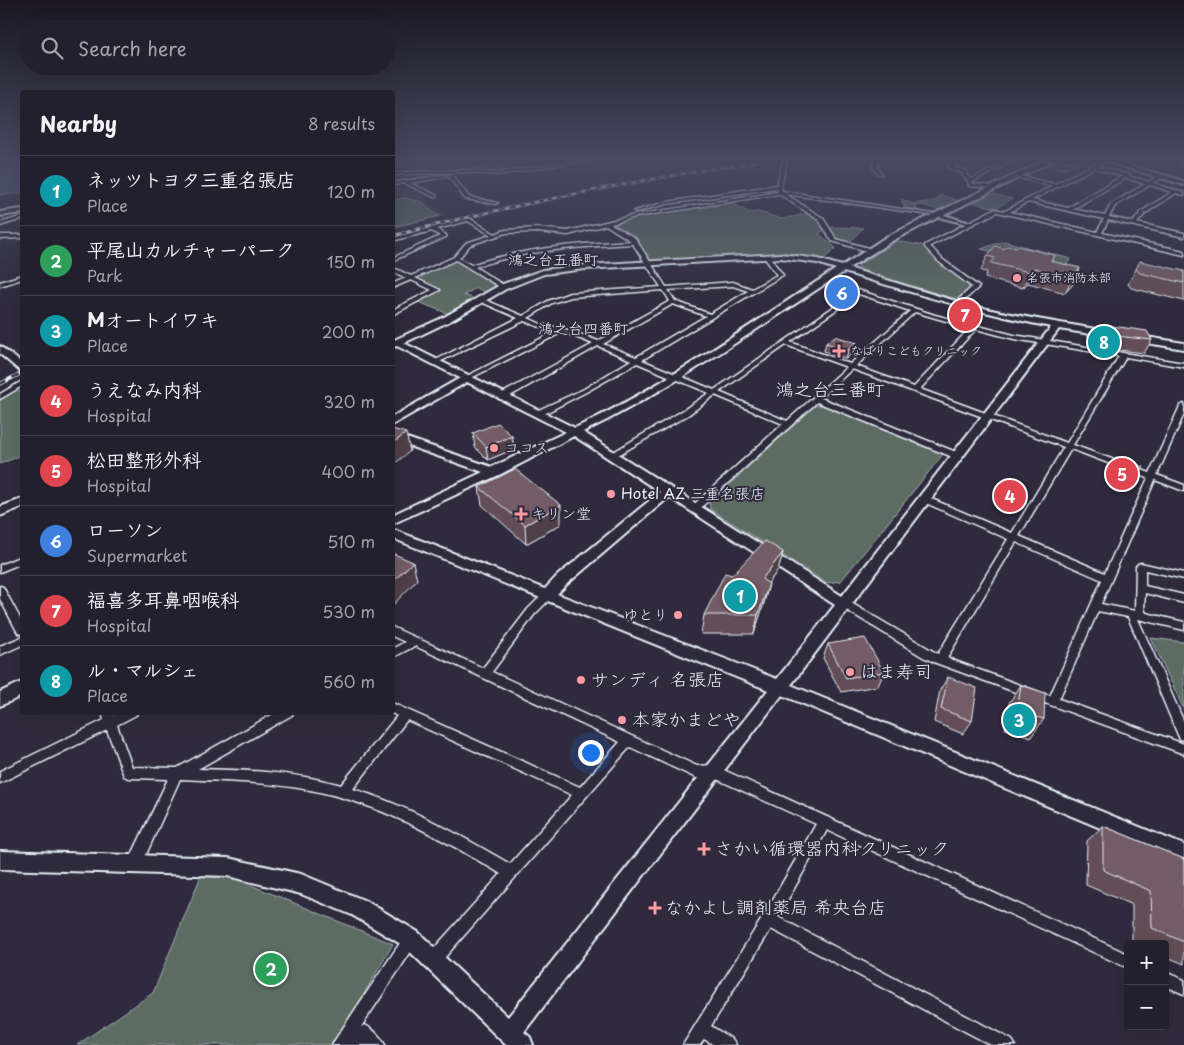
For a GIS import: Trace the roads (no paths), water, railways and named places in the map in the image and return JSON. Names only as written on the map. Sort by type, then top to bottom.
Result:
[{"type":"main road","points":[[0,214],[20,211]]},
{"type":"street","points":[[620,220],[629,213],[641,210]]},
{"type":"street","points":[[395,285],[456,258],[468,244],[494,235],[529,230],[568,232],[670,210]]},
{"type":"street","points":[[806,210],[820,219],[834,240],[870,250]]},
{"type":"street","points":[[902,210],[938,215],[968,224]]},
{"type":"street","points":[[395,519],[496,472],[604,418],[674,376],[870,250],[948,210]]},
{"type":"street","points":[[957,304],[976,287],[940,260],[927,246],[996,210],[1184,253]]},
{"type":"street","points":[[1006,212],[1010,210]]},
{"type":"street","points":[[1068,210],[1183,235]]},
{"type":"street","points":[[1099,234],[1111,210]]},
{"type":"street","points":[[1134,224],[1147,210]]},
{"type":"street","points":[[0,225],[20,219]]},
{"type":"street","points":[[395,239],[470,219],[494,235]]},
{"type":"street","points":[[606,223],[629,236],[635,242],[673,302],[711,316]]},
{"type":"street","points":[[395,259],[444,236],[432,228]]},
{"type":"street","points":[[0,235],[20,233]]},
{"type":"street","points":[[0,235],[20,237]]},
{"type":"street","points":[[1176,239],[1183,235]]},
{"type":"street","points":[[470,267],[506,255],[538,249],[635,242]]},
{"type":"street","points":[[1165,248],[1171,244]]},
{"type":"street","points":[[537,414],[586,390],[780,275],[767,257]]},
{"type":"street","points":[[395,343],[433,326],[503,287],[527,277],[556,270],[767,257],[804,258],[957,304],[1057,326],[1184,346]]},
{"type":"street","points":[[456,258],[503,287]]},
{"type":"street","points":[[395,271],[437,290],[395,311]]},
{"type":"street","points":[[0,284],[20,278]]},
{"type":"street","points":[[435,362],[524,318],[550,302],[570,295],[733,284],[753,291]]},
{"type":"street","points":[[613,456],[661,429],[858,292],[974,327],[1045,343],[1184,366]]},
{"type":"street","points":[[481,300],[539,325],[563,330],[638,360],[789,424]]},
{"type":"street","points":[[502,397],[673,302]]},
{"type":"street","points":[[694,509],[914,310]]},
{"type":"street","points":[[0,860],[228,867],[301,884],[359,908],[411,939],[434,958],[511,1041],[713,771],[1057,326]]},
{"type":"street","points":[[915,390],[974,327]]},
{"type":"street","points":[[395,420],[467,378],[563,330]]},
{"type":"street","points":[[395,343],[575,432],[843,603],[940,660],[1184,749]]},
{"type":"street","points":[[786,343],[1184,488]]},
{"type":"street","points":[[0,348],[20,366]]},
{"type":"street","points":[[940,660],[1123,356]]},
{"type":"street","points":[[0,397],[19,384]]},
{"type":"street","points":[[816,399],[958,456]]},
{"type":"street","points":[[1053,701],[1184,406]]},
{"type":"street","points":[[395,437],[496,472]]},
{"type":"street","points":[[485,674],[531,612],[562,580],[668,492]]},
{"type":"street","points":[[924,499],[1107,578]]},
{"type":"street","points":[[0,512],[20,504]]},
{"type":"street","points":[[395,534],[779,687],[1184,854]]},
{"type":"street","points":[[0,569],[20,559]]},
{"type":"street","points":[[1142,616],[1139,609],[1141,566],[1184,576]]},
{"type":"street","points":[[1140,588],[1184,599]]},
{"type":"street","points":[[1,594],[19,616]]},
{"type":"street","points":[[1094,606],[1184,626]]},
{"type":"street","points":[[1130,614],[1184,735]]},
{"type":"street","points":[[395,632],[696,772],[713,771],[1124,960]]},
{"type":"street","points":[[395,652],[415,641]]},
{"type":"street","points":[[0,651],[20,642]]},
{"type":"street","points":[[0,699],[20,690]]},
{"type":"street","points":[[395,709],[580,793]]},
{"type":"street","points":[[343,792],[406,714]]},
{"type":"street","points":[[134,863],[176,775],[283,715]]},
{"type":"street","points":[[0,777],[109,718],[128,772],[272,779],[310,784],[343,792],[410,815],[438,829],[510,872]]},
{"type":"street","points":[[434,958],[629,740]]},
{"type":"street","points":[[691,1045],[769,920],[824,823]]},
{"type":"street","points":[[769,920],[1007,1045]]},
{"type":"street","points":[[340,1045],[411,939]]},
{"type":"street","points":[[1169,981],[1184,987]]},
{"type":"street","points":[[702,1029],[728,1045]]},
{"type":"street","points":[[357,1045],[365,1033],[377,1045]]},
{"type":"railway","points":[[395,235],[502,210]]},
{"type":"railway","points":[[0,384],[20,374]]},
{"type":"place","name":"名張市消防本部","points":[[1017,278]]},
{"type":"place","name":"ローソン","points":[[842,293]]},
{"type":"place","name":"福喜多耳鼻咽喉科","points":[[965,315]]},
{"type":"place","name":"ル・マルシェ","points":[[1104,342]]},
{"type":"place","name":"なばりこどもクリニック","points":[[839,351]]},
{"type":"place","name":"ココス","points":[[494,448]]},
{"type":"place","name":"松田整形外科","points":[[1122,474]]},
{"type":"place","name":"Hotel AZ 三重名張店","points":[[611,494]]},
{"type":"place","name":"うえなみ内科","points":[[1010,496]]},
{"type":"place","name":"キリン堂","points":[[521,514]]},
{"type":"place","name":"ネッツトヨタ三重名張店","points":[[740,596]]},
{"type":"place","name":"ゆとり","points":[[678,615]]},
{"type":"place","name":"はま寿司","points":[[850,672]]},
{"type":"place","name":"サンディ 名張店","points":[[581,680]]},
{"type":"place","name":"本家かまどや","points":[[622,720]]},
{"type":"place","name":"Mオートイワキ","points":[[1019,720]]},
{"type":"place","name":"さかい循環器内科クリニック","points":[[704,849]]},
{"type":"place","name":"なかよし調剤薬局 希央台店","points":[[655,908]]},
{"type":"place","name":"平尾山カルチャーパーク","points":[[271,969]]},
{"type":"district","name":"鴻之台五番町","points":[[553,260]]},
{"type":"district","name":"鴻之台四番町","points":[[583,329]]},
{"type":"district","name":"鴻之台三番町","points":[[830,390]]}]
